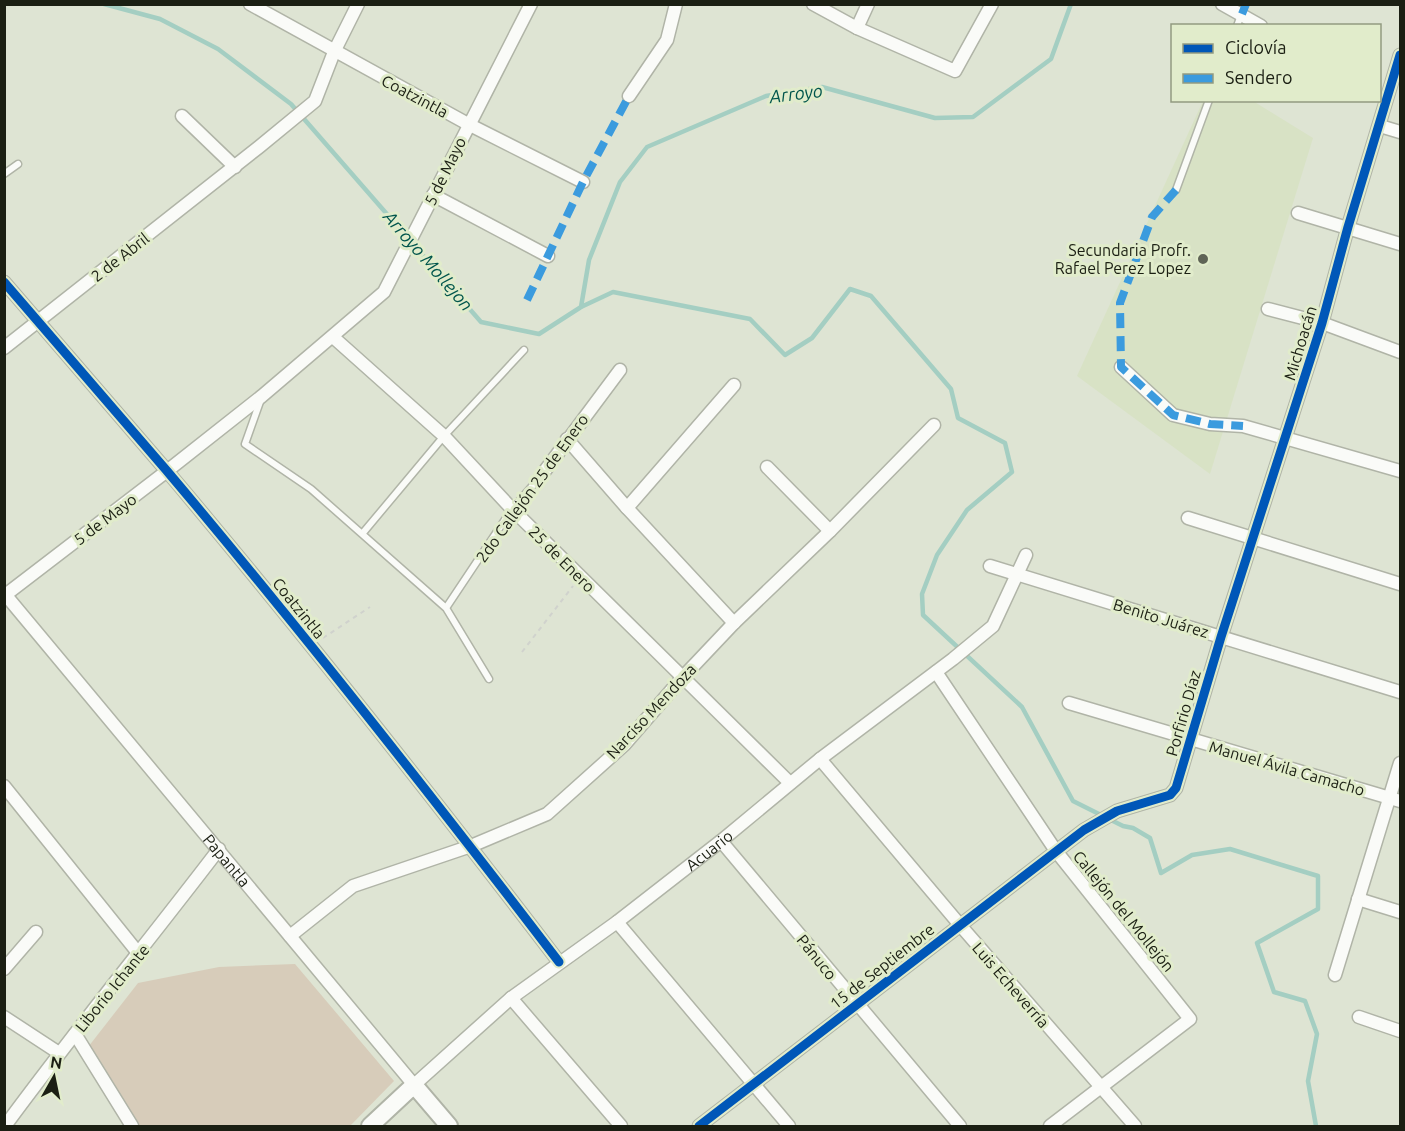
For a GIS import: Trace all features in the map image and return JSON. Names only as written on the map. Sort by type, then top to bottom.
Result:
[{"type":"street","name":"Coatzintla","points":[[250,4],[468,124],[583,182]]},
{"type":"street","name":"2 de Abril","points":[[4,348],[315,101],[334,52],[358,4]]},
{"type":"street","name":"5 de Mayo","points":[[5,595],[262,396],[384,292],[531,4]]},
{"type":"street","points":[[629,96],[667,40],[676,4]]},
{"type":"street","points":[[813,4],[857,28],[955,71],[992,4]]},
{"type":"street","points":[[857,28],[868,4]]},
{"type":"street","points":[[1222,4],[1239,20],[1254,24]]},
{"type":"street","name":"Michoacán","points":[[1221,637],[1322,323],[1348,227],[1401,55]]},
{"type":"street","points":[[1381,82],[1392,87]]},
{"type":"street","points":[[182,116],[235,166]]},
{"type":"street","points":[[1380,126],[1401,132]]},
{"type":"street","points":[[433,195],[548,256]]},
{"type":"street","points":[[1298,213],[1401,244]]},
{"type":"street","name":"Coatzintla","points":[[4,282],[167,471],[311,646],[471,846],[559,962]]},
{"type":"street","points":[[1268,309],[1322,323],[1401,352]]},
{"type":"street","name":"25 de Enero","points":[[333,337],[444,436],[512,509],[790,783]]},
{"type":"street","points":[[1121,367],[1173,416],[1210,424],[1243,426],[1401,471]]},
{"type":"street","name":"2do Callejón 25 de Enero","points":[[541,476],[620,370]]},
{"type":"street","points":[[627,508],[734,385]]},
{"type":"street","name":"Narciso Mendoza","points":[[290,936],[353,886],[471,846],[547,814],[624,745],[734,622],[830,531],[934,425]]},
{"type":"street","points":[[567,439],[627,508],[734,622]]},
{"type":"street","points":[[767,467],[830,531]]},
{"type":"street","points":[[1188,518],[1401,584]]},
{"type":"street","name":"Acuario","points":[[370,1126],[511,998],[617,922],[721,841],[820,759],[993,626],[1026,555]]},
{"type":"street","name":"Benito Juárez","points":[[990,566],[1401,692]]},
{"type":"street","name":"Papantla","points":[[5,595],[449,1126]]},
{"type":"street","name":"Porfirio Díaz","points":[[1170,795],[1176,788],[1192,740],[1221,637]]},
{"type":"street","name":"Callejón del Mollejón","points":[[936,672],[1056,851],[1190,1019],[1101,1088]]},
{"type":"street","name":"Manuel Ávila Camacho","points":[[1069,703],[1395,800]]},
{"type":"street","name":"Luis Echeverría","points":[[820,759],[960,925],[1135,1126]]},
{"type":"street","points":[[1335,975],[1358,899],[1395,800],[1401,763]]},
{"type":"street","points":[[4,786],[139,954]]},
{"type":"street","name":"15 de Septiembre","points":[[699,1126],[1084,830],[1117,811],[1170,795]]},
{"type":"street","name":"Pánuco","points":[[721,841],[856,1005],[960,1126]]},
{"type":"street","name":"Liborio Ichante","points":[[5,1126],[59,1053],[139,954],[219,849]]},
{"type":"street","points":[[1358,899],[1401,912]]},
{"type":"street","points":[[617,922],[789,1126]]},
{"type":"street","points":[[4,969],[36,932]]},
{"type":"street","points":[[511,998],[621,1126]]},
{"type":"street","points":[[4,1017],[59,1053]]},
{"type":"street","points":[[1359,1017],[1401,1031]]},
{"type":"street","points":[[75,1034],[132,1126]]},
{"type":"street","points":[[1050,1126],[1101,1088]]},
{"type":"lane","points":[[1176,190],[1208,102]]},
{"type":"lane","points":[[4,174],[18,164]]},
{"type":"lane","points":[[362,534],[444,436],[524,350]]},
{"type":"lane","points":[[262,396],[245,444],[311,489],[446,608],[489,679]]},
{"type":"lane","name":"2do Callejón 25 de Enero","points":[[446,608],[512,509],[541,476]]},
{"type":"path","points":[[522,652],[580,577]]},
{"type":"path","points":[[311,646],[370,607]]},
{"type":"shaded area","name":"Secundaria Profr. Rafael Perez Lopez","points":[[1203,102],[1255,102],[1313,138],[1210,474],[1077,376]]},
{"type":"shaded area","points":[[295,964],[394,1081],[350,1126],[134,1126],[85,1051],[138,983],[219,967]]},
{"type":"waterway","name":"Arroyo Mollejon","points":[[104,4],[160,19],[218,49],[291,104],[481,322],[539,334],[581,307],[613,292],[750,319],[785,355],[812,338],[850,289],[871,296],[951,389],[958,418],[1005,443],[1012,472],[967,510],[937,555],[922,594],[923,615],[1022,707],[1073,801],[1150,838],[1161,873],[1192,855],[1230,849],[1318,876],[1318,909],[1257,943],[1274,992],[1305,1001],[1317,1034],[1308,1081],[1316,1126]]},
{"type":"waterway","name":"Arroyo","points":[[581,307],[589,260],[620,182],[647,147],[766,96],[822,87],[935,118],[973,117],[1051,59],[1071,4]]},
{"type":"marked path","points":[[1242,14],[1246,4]]},
{"type":"marked path","points":[[527,300],[583,182],[629,96]]},
{"type":"marked path","points":[[1176,190],[1152,217],[1120,303],[1121,367],[1173,415],[1210,424],[1243,426]]},
{"type":"cycle path","points":[[699,1126],[1084,830],[1117,811],[1170,795],[1176,788],[1221,637],[1322,323],[1348,227],[1400,55]]},
{"type":"cycle path","points":[[4,282],[167,471],[317,653],[559,962]]},
{"type":"place","name":"Secundaria Profr. Rafael Perez Lopez","points":[[1203,259]]}]
